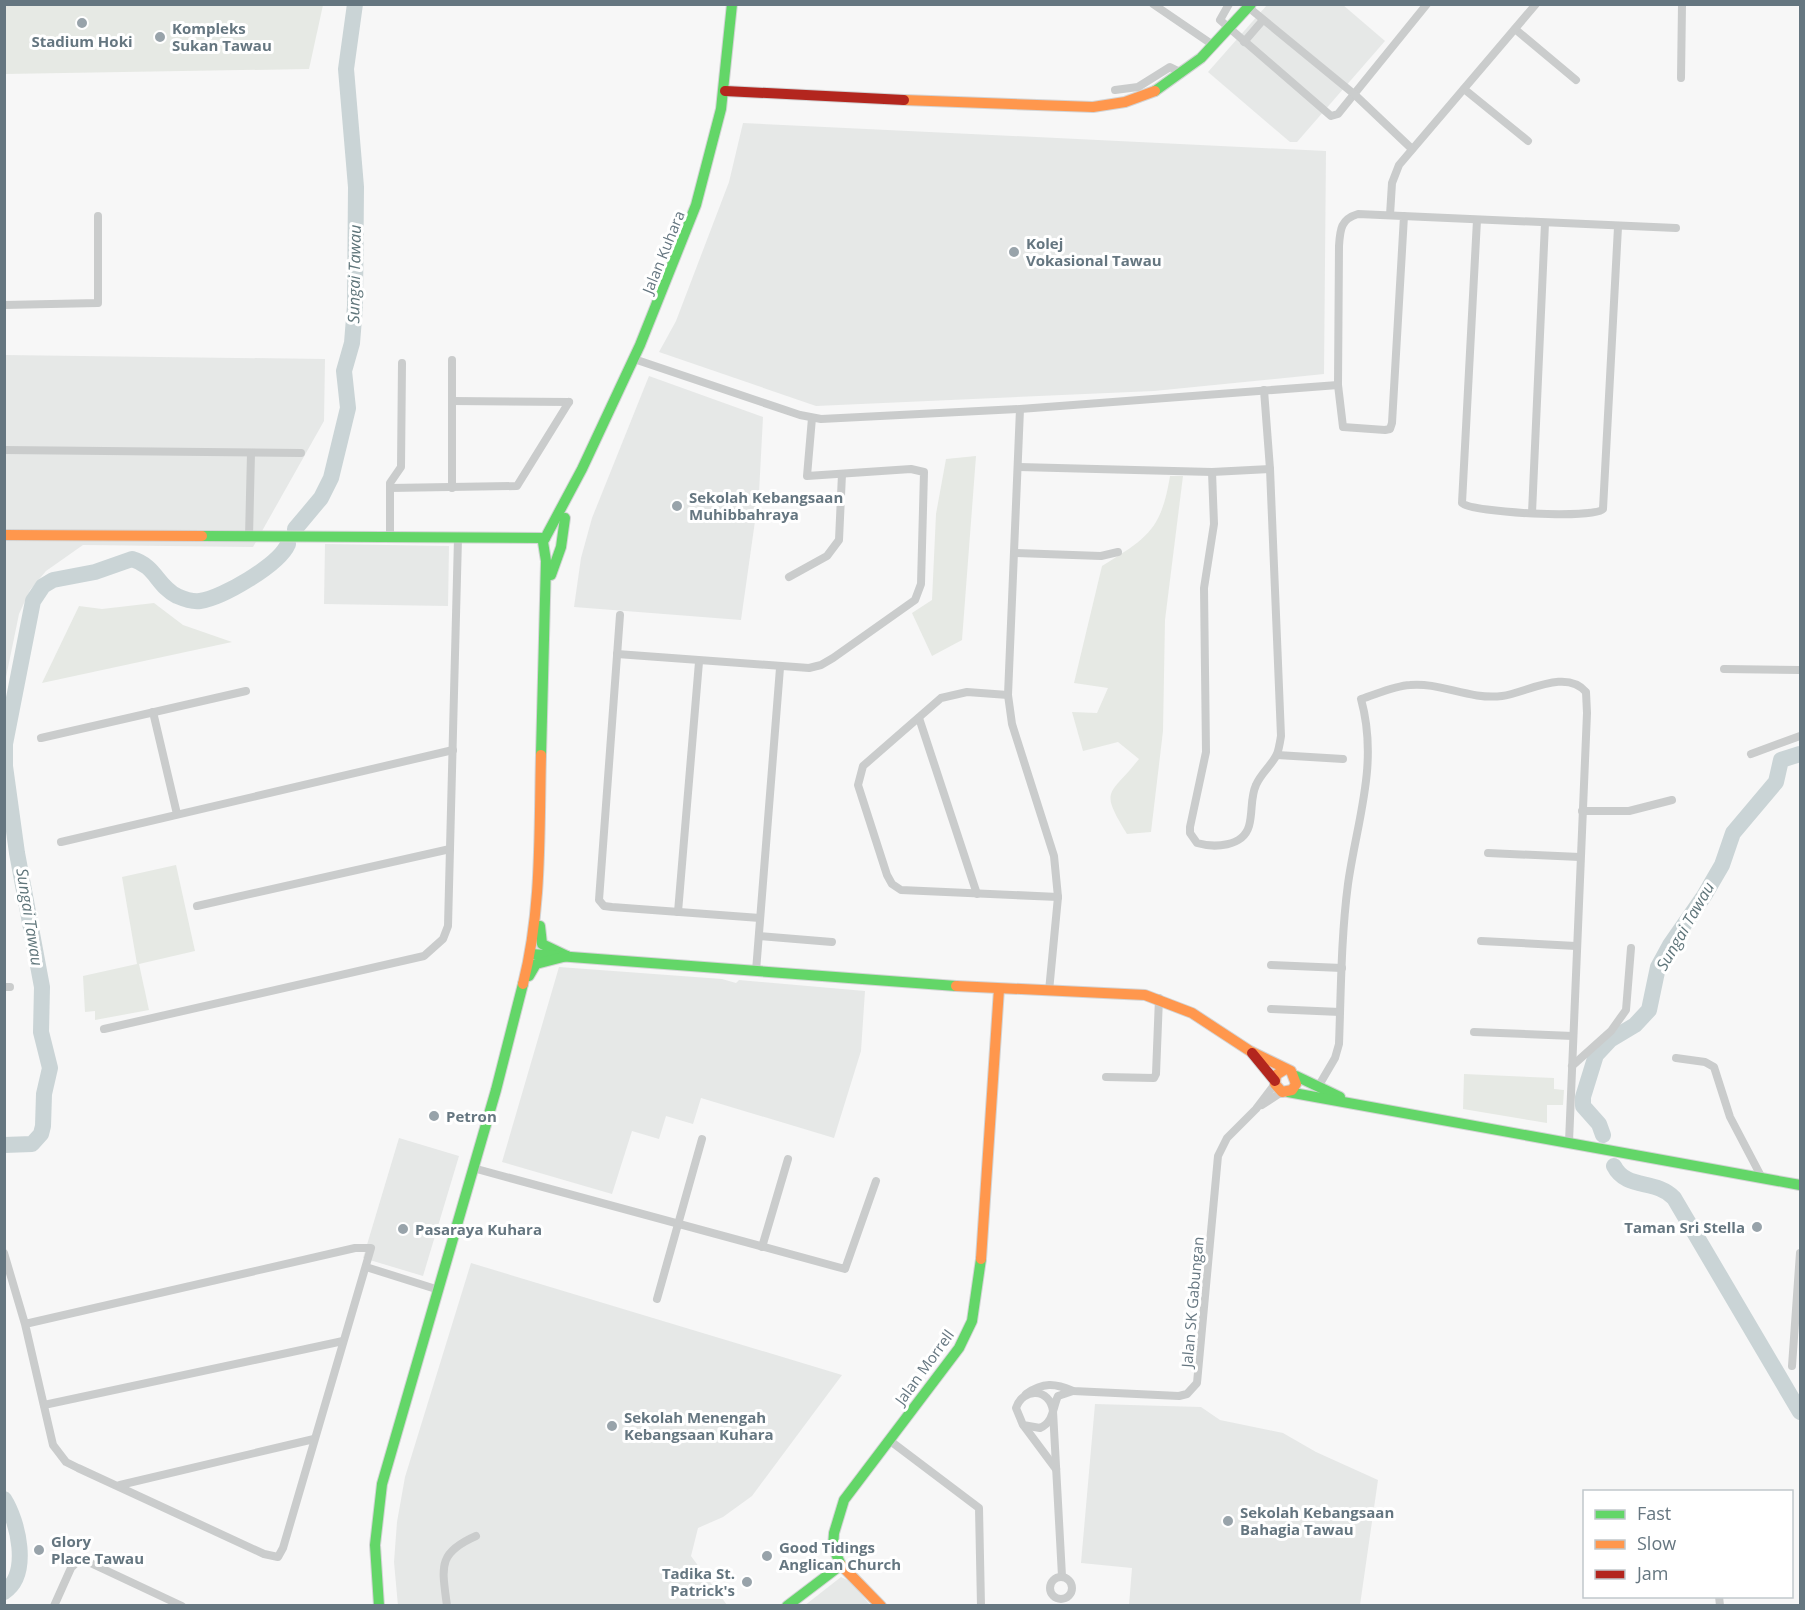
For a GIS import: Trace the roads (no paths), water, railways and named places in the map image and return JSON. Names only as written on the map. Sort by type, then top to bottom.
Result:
[{"type":"street","name":"Jalan Kuhara","points":[[572,496],[634,359],[696,212],[715,143],[724,91],[732,4]]},
{"type":"street","points":[[1153,4],[1213,45]]},
{"type":"street","points":[[1229,4],[1220,20],[1327,115],[1338,114],[1428,4]]},
{"type":"street","points":[[1390,215],[1393,175],[1412,148],[1536,4]]},
{"type":"street","points":[[1681,78],[1682,4]]},
{"type":"street","points":[[724,91],[937,102],[1114,105],[1168,85],[1213,45],[1250,6],[1263,20],[1354,94],[1412,148]]},
{"type":"street","points":[[1244,42],[1263,20]]},
{"type":"street","points":[[1515,29],[1576,80]]},
{"type":"street","points":[[1116,90],[1138,87],[1170,67],[1182,73]]},
{"type":"street","points":[[1464,89],[1528,141]]},
{"type":"street","points":[[1404,216],[1390,429],[1342,427],[1338,385],[1339,246],[1342,223],[1347,217],[1358,214],[1390,215],[1676,228]]},
{"type":"street","points":[[4,305],[98,303],[98,216]]},
{"type":"street","points":[[1476,220],[1462,503],[1475,509],[1532,513],[1593,514],[1603,509],[1618,226]]},
{"type":"street","points":[[1532,513],[1545,223]]},
{"type":"street","points":[[634,359],[812,418],[1020,409],[1338,385]]},
{"type":"street","points":[[452,360],[452,488]]},
{"type":"street","points":[[390,538],[390,483],[401,467],[402,363]]},
{"type":"street","points":[[1212,472],[1214,524],[1204,588],[1206,752],[1190,833],[1197,843],[1223,845],[1232,843],[1245,834],[1249,828],[1257,782],[1277,755],[1283,719],[1264,390]]},
{"type":"street","points":[[390,488],[517,486],[568,402],[452,401]]},
{"type":"street","points":[[1020,409],[1008,695],[1014,730],[1054,856],[1058,897],[1049,991]]},
{"type":"street","points":[[617,654],[780,668],[821,665],[906,607],[920,592],[924,472],[911,469],[807,476],[812,418]]},
{"type":"street","points":[[4,450],[301,453]]},
{"type":"street","points":[[249,537],[250,453]]},
{"type":"street","points":[[1019,467],[1212,472],[1270,469]]},
{"type":"street","points":[[789,577],[827,556],[839,540],[842,474]]},
{"type":"street","points":[[379,1605],[374,1556],[377,1508],[524,986],[531,954],[538,883],[545,600],[544,551],[546,538],[572,496]]},
{"type":"street","points":[[545,600],[557,554],[561,547],[560,540],[572,496]]},
{"type":"street","points":[[4,536],[513,539],[554,536],[560,540]]},
{"type":"street","points":[[104,1029],[424,956],[443,939],[448,927],[458,538]]},
{"type":"street","points":[[513,539],[552,555],[557,554]]},
{"type":"street","points":[[1015,553],[1101,556],[1118,552]]},
{"type":"street","points":[[620,615],[599,900],[604,906],[612,907],[760,918]]},
{"type":"street","points":[[678,912],[699,662]]},
{"type":"street","points":[[756,971],[780,668]]},
{"type":"street","points":[[1724,669],[1800,670]]},
{"type":"street","points":[[1318,1087],[1335,1058],[1348,886],[1368,771],[1370,740],[1361,699],[1412,685],[1478,696],[1515,694],[1553,682],[1582,688],[1587,697],[1569,1142]]},
{"type":"street","points":[[41,738],[246,691]]},
{"type":"street","points":[[1008,695],[976,692],[949,694],[941,698],[863,766],[858,776],[858,785],[887,874],[892,884],[901,890],[1058,897]]},
{"type":"street","points":[[153,712],[177,814]]},
{"type":"street","points":[[919,718],[977,894]]},
{"type":"street","points":[[1751,754],[1800,736]]},
{"type":"street","points":[[61,842],[453,750]]},
{"type":"street","points":[[1277,755],[1343,759]]},
{"type":"street","points":[[1582,811],[1629,811],[1672,800]]},
{"type":"street","points":[[197,906],[450,849]]},
{"type":"street","points":[[1488,853],[1580,857]]},
{"type":"street","points":[[538,883],[543,891],[540,942],[567,956]]},
{"type":"street","points":[[759,936],[832,942]]},
{"type":"street","points":[[1481,940],[1576,946]]},
{"type":"street","points":[[1572,1066],[1611,1031],[1626,1010],[1631,948]]},
{"type":"street","points":[[531,954],[999,989],[1116,992],[1158,998],[1192,1013],[1284,1070],[1292,1071],[1296,1076],[1359,1105]]},
{"type":"street","points":[[524,986],[536,964],[567,956]]},
{"type":"street","points":[[1271,965],[1342,968]]},
{"type":"street","name":"Jalan Morrell","points":[[841,1565],[834,1546],[839,1512],[852,1488],[959,1348],[972,1321],[980,1268],[999,989]]},
{"type":"street","points":[[1106,1077],[1154,1078],[1158,998]]},
{"type":"street","points":[[1271,1010],[1340,1012]]},
{"type":"street","points":[[1474,1032],[1573,1036]]},
{"type":"street","points":[[1250,1051],[1280,1087],[1359,1105],[1800,1185]]},
{"type":"street","points":[[1676,1058],[1705,1062],[1714,1067],[1730,1117],[1762,1178]]},
{"type":"street","points":[[1280,1087],[1278,1072],[1284,1070]]},
{"type":"street","points":[[1280,1087],[1296,1086],[1296,1076]]},
{"type":"street","name":"Jalan SK Gabungan","points":[[1026,1394],[1038,1385],[1045,1384],[1060,1385],[1073,1391],[1169,1396],[1187,1394],[1197,1383],[1218,1156],[1227,1138],[1280,1087]]},
{"type":"street","points":[[657,1299],[702,1139]]},
{"type":"street","points":[[762,1248],[788,1159]]},
{"type":"street","points":[[473,1168],[845,1269],[876,1181]]},
{"type":"street","points":[[4,1253],[25,1324],[53,1444],[58,1454],[66,1462],[120,1485],[264,1554],[278,1557],[283,1548],[371,1248],[355,1248],[25,1324]]},
{"type":"street","points":[[1792,1366],[1800,1253]]},
{"type":"street","points":[[366,1267],[439,1290]]},
{"type":"street","points":[[44,1405],[343,1341]]},
{"type":"street","points":[[1023,1425],[1034,1429],[1045,1426],[1058,1396],[1073,1391]]},
{"type":"street","points":[[1057,1470],[1023,1425],[1016,1408],[1026,1394],[1034,1392],[1045,1395],[1053,1411],[1057,1470],[1062,1576]]},
{"type":"street","points":[[120,1485],[314,1439]]},
{"type":"street","points":[[889,1440],[979,1508],[981,1605]]},
{"type":"street","points":[[447,1605],[445,1572],[448,1554],[455,1545],[476,1536]]},
{"type":"street","points":[[54,1605],[75,1563],[84,1560],[182,1605]]},
{"type":"street","points":[[787,1605],[841,1565],[881,1605]]},
{"type":"street","points":[[1062,1576],[1070,1580],[1072,1587],[1068,1597],[1060,1602],[1053,1596],[1050,1586],[1053,1579],[1062,1576]]},
{"type":"waterway","name":"Sungai Tawau","points":[[295,529],[321,498],[331,478],[348,408],[344,371],[352,343],[355,306],[356,187],[346,69],[355,4]]},
{"type":"waterway","name":"Sungai Tawau","points":[[4,1145],[32,1144],[41,1134],[44,1094],[50,1068],[41,1032],[42,987],[17,853],[5,766],[5,744],[33,601],[43,586],[53,580],[95,572],[132,559],[146,566],[170,592],[177,596],[194,601],[210,599],[262,570],[274,561],[288,544]]},
{"type":"waterway","name":"Sungai Tawau","points":[[1603,1135],[1599,1124],[1583,1106],[1583,1097],[1596,1055],[1610,1040],[1635,1025],[1649,1010],[1658,967],[1722,865],[1733,833],[1776,782],[1781,760],[1800,754]]},
{"type":"waterway","points":[[1614,1166],[1626,1178],[1659,1188],[1674,1198],[1800,1412]]},
{"type":"waterway","name":"Sungai Tawau","points":[[4,1499],[14,1520],[20,1560],[12,1584],[4,1592]]},
{"type":"place","name":"Stadium Hoki","points":[[82,23]]},
{"type":"place","name":"Kompleks Sukan Tawau","points":[[160,37]]},
{"type":"place","name":"Kolej Vokasional Tawau","points":[[1014,252]]},
{"type":"place","name":"Sekolah Kebangsaan Muhibbahraya","points":[[677,506]]},
{"type":"place","name":"Petron","points":[[434,1116]]},
{"type":"place","name":"Taman Sri Stella","points":[[1757,1227]]},
{"type":"place","name":"Pasaraya Kuhara","points":[[403,1229]]},
{"type":"place","name":"Sekolah Menengah Kebangsaan Kuhara","points":[[612,1426]]},
{"type":"place","name":"Sekolah Kebangsaan Bahagia Tawau","points":[[1228,1521]]},
{"type":"place","name":"Glory Place Tawau","points":[[39,1550]]},
{"type":"place","name":"Good Tidings Anglican Church","points":[[767,1556]]},
{"type":"place","name":"Tadika St. Patrick's","points":[[747,1582]]}]
